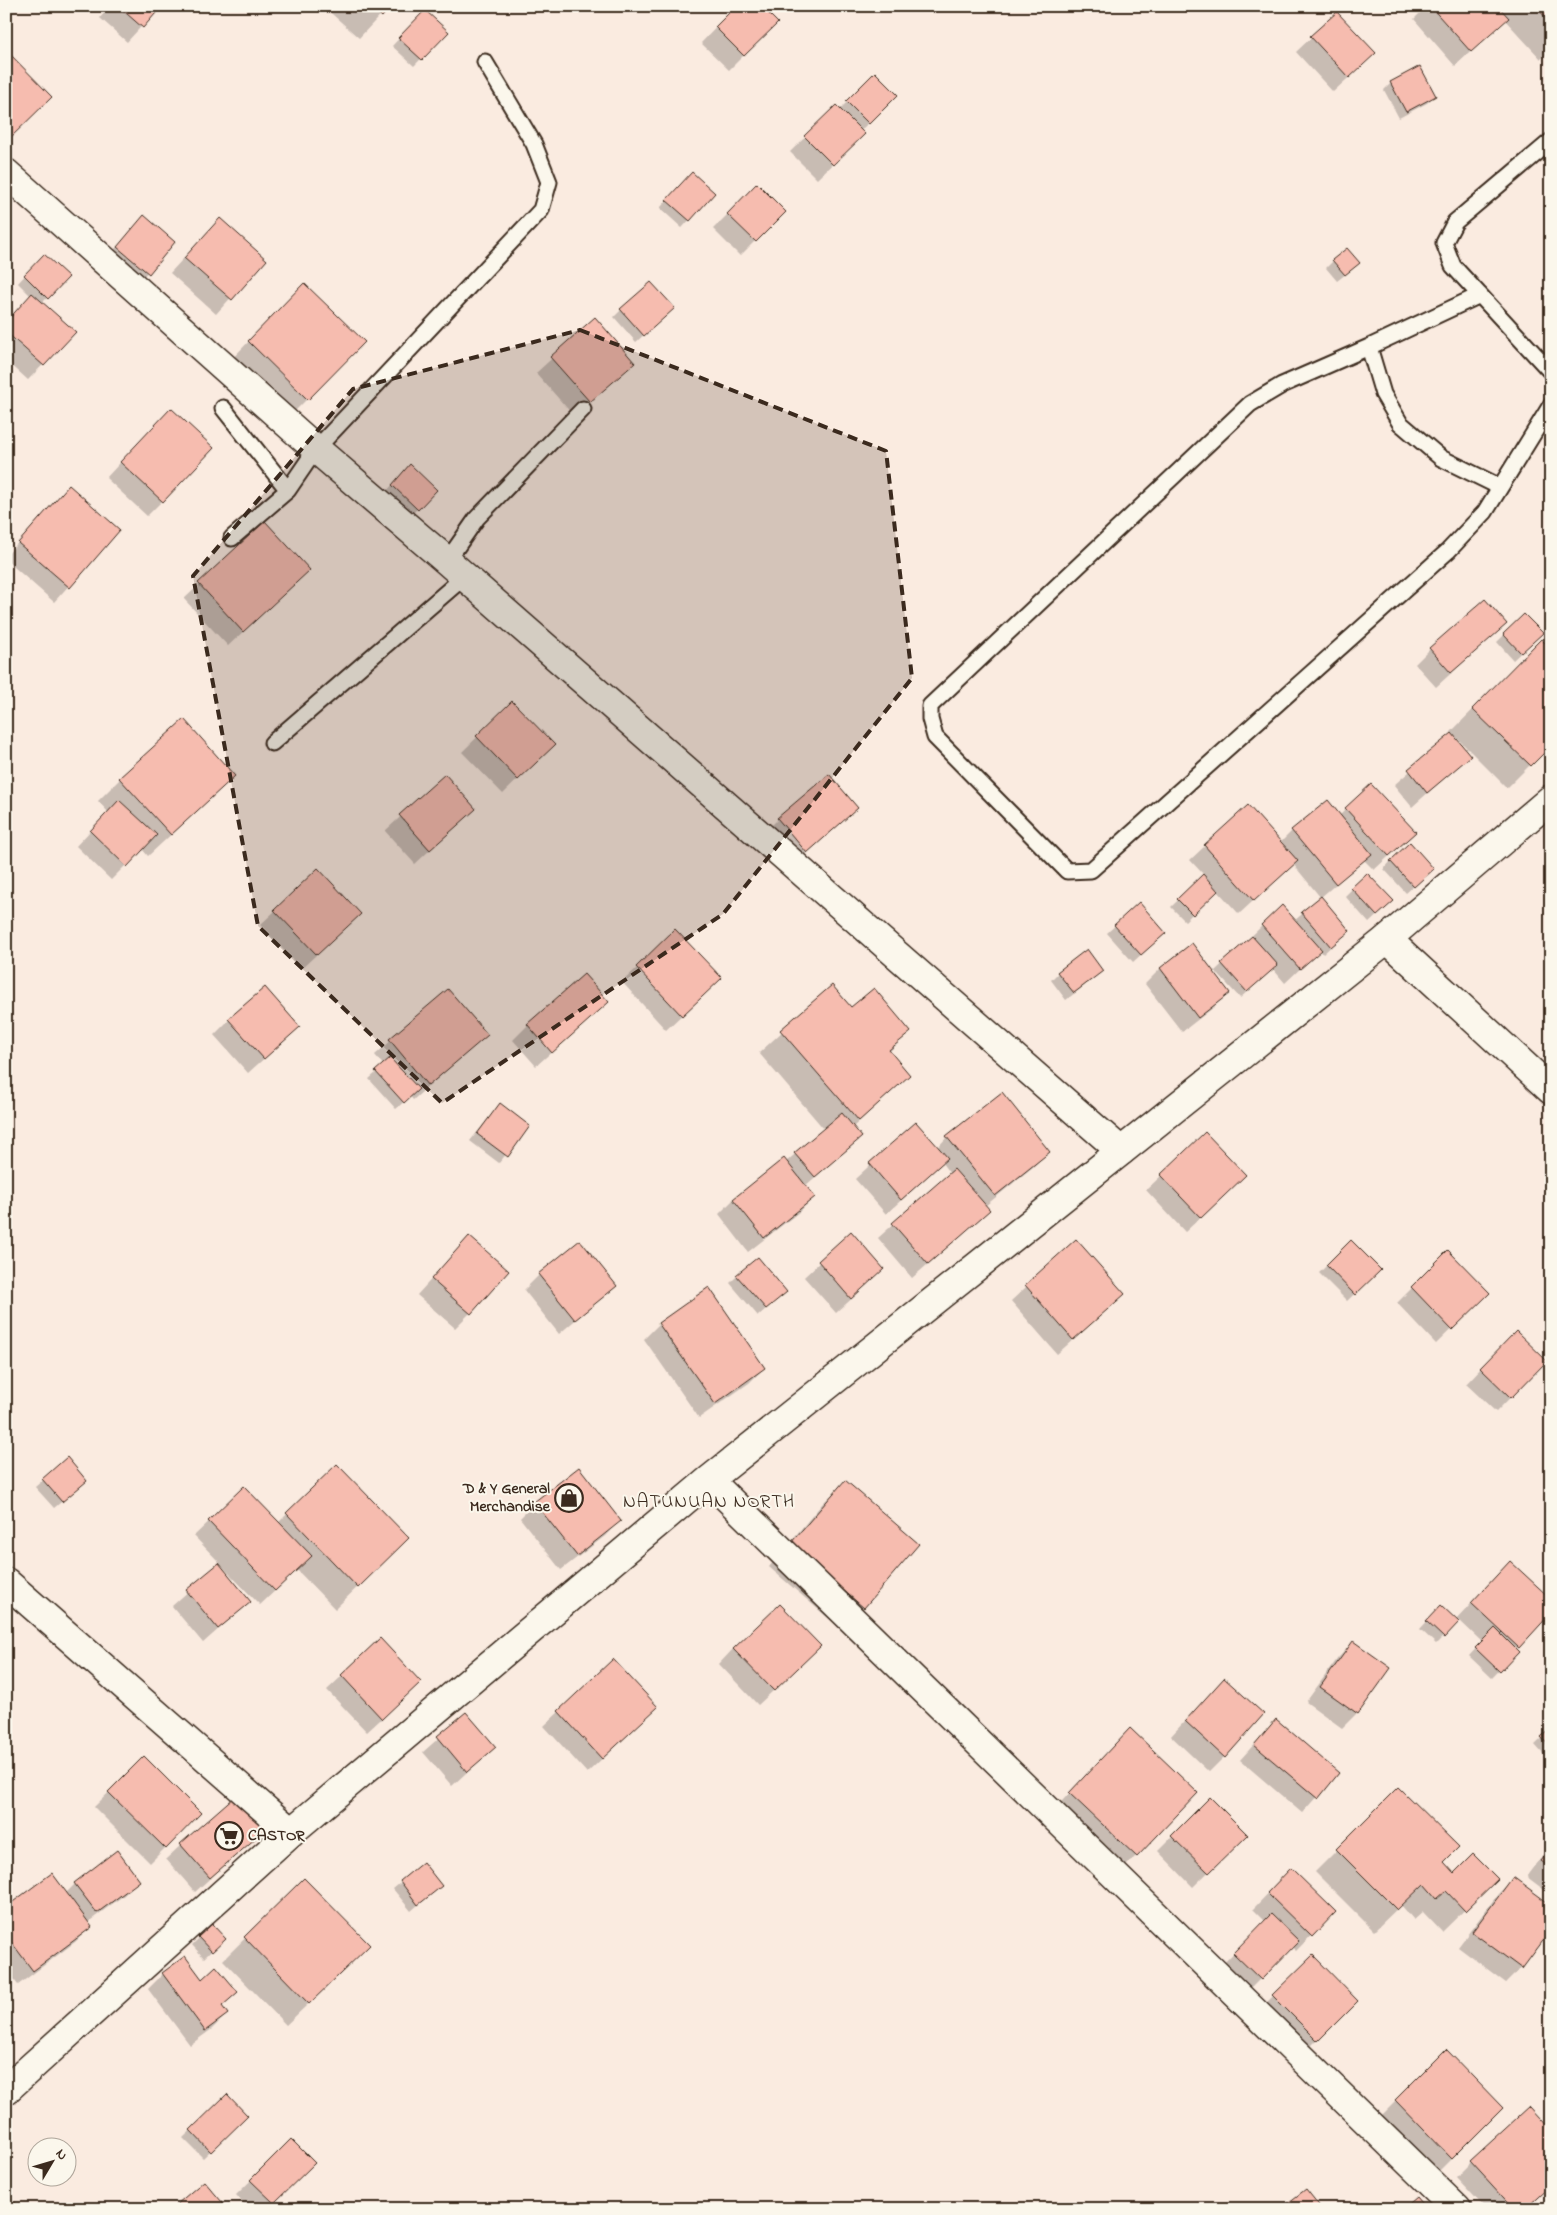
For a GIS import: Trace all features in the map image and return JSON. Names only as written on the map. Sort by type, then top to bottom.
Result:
[{"type":"street","points":[[6,173],[316,450],[455,569],[1121,1151]]},
{"type":"street","points":[[6,2090],[291,1832],[709,1480],[1387,940],[1551,799]]},
{"type":"street","points":[[1387,940],[1551,1090]]},
{"type":"street","points":[[709,1480],[1457,2209]]},
{"type":"street","points":[[6,1582],[291,1832]]},
{"type":"lane","points":[[232,538],[288,490],[316,450],[541,210],[549,182],[534,144],[485,62]]},
{"type":"lane","points":[[1551,141],[1455,222],[1444,242],[1452,266],[1551,372]]},
{"type":"lane","points":[[1480,295],[1370,348],[1282,385],[1250,404],[930,706],[930,719],[935,737],[1068,871],[1091,870],[1448,551],[1485,512],[1551,405]]},
{"type":"lane","points":[[1370,348],[1383,394],[1400,423],[1441,458],[1500,487]]},
{"type":"lane","points":[[223,408],[288,490]]},
{"type":"lane","points":[[272,743],[455,569],[477,518],[583,409]]},
{"type":"highlighted area","points":[[580,330],[886,451],[912,678],[723,914],[442,1103],[258,926],[193,576],[353,389]]},
{"type":"building","points":[[118,6],[162,6],[143,28]]},
{"type":"building","points":[[370,6],[391,6],[382,17]]},
{"type":"building","points":[[736,6],[761,6],[778,23],[744,56],[715,27]]},
{"type":"building","points":[[1430,6],[1498,6],[1509,18],[1471,52]]},
{"type":"building","points":[[1535,6],[1551,6],[1551,23]]},
{"type":"building","points":[[425,10],[449,32],[422,60],[398,38]]},
{"type":"building","points":[[1337,12],[1376,53],[1349,78],[1310,36]]},
{"type":"building","points":[[6,50],[52,97],[6,142]]},
{"type":"building","points":[[1420,66],[1436,96],[1406,112],[1390,82]]},
{"type":"building","points":[[875,72],[898,95],[869,124],[846,101]]},
{"type":"building","points":[[836,105],[865,134],[833,165],[804,136]]},
{"type":"building","points":[[692,172],[715,193],[690,221],[666,200]]},
{"type":"building","points":[[757,183],[786,212],[756,242],[727,214]]},
{"type":"building","points":[[144,215],[175,242],[149,274],[117,247]]},
{"type":"building","points":[[220,218],[267,260],[232,300],[184,258]]},
{"type":"building","points":[[1347,248],[1360,263],[1345,275],[1332,260]]},
{"type":"building","points":[[44,254],[69,277],[48,299],[24,275]]},
{"type":"building","points":[[651,282],[675,308],[644,336],[620,309]]},
{"type":"building","points":[[304,283],[365,342],[308,400],[248,341]]},
{"type":"building","points":[[32,293],[76,332],[44,366],[6,332],[6,322]]},
{"type":"building","points":[[595,317],[635,363],[590,402],[550,357]]},
{"type":"building","points":[[171,408],[214,448],[163,502],[120,462]]},
{"type":"building","points":[[410,464],[437,490],[418,510],[392,485]]},
{"type":"building","points":[[69,485],[120,530],[70,588],[18,543]]},
{"type":"building","points":[[265,521],[310,570],[243,632],[198,583]]},
{"type":"building","points":[[1485,599],[1507,624],[1451,673],[1429,648]]},
{"type":"building","points":[[1524,614],[1543,633],[1521,653],[1503,634]]},
{"type":"building","points":[[1541,639],[1551,649],[1551,746],[1531,766],[1472,709]]},
{"type":"building","points":[[512,701],[555,745],[518,780],[476,736]]},
{"type":"building","points":[[184,719],[235,776],[171,835],[119,778]]},
{"type":"building","points":[[1452,733],[1471,756],[1427,793],[1408,769]]},
{"type":"building","points":[[445,774],[476,809],[430,850],[399,815]]},
{"type":"building","points":[[829,774],[858,808],[807,853],[777,818]]},
{"type":"building","points":[[1371,784],[1416,832],[1389,856],[1345,808]]},
{"type":"building","points":[[119,800],[157,835],[127,867],[90,831]]},
{"type":"building","points":[[1328,800],[1372,854],[1336,884],[1291,830]]},
{"type":"building","points":[[1248,805],[1298,861],[1254,901],[1204,845]]},
{"type":"building","points":[[1410,842],[1434,869],[1414,887],[1390,861]]},
{"type":"building","points":[[318,868],[361,914],[317,955],[274,910]]},
{"type":"building","points":[[1367,873],[1394,901],[1377,916],[1351,888]]},
{"type":"building","points":[[1203,874],[1218,891],[1193,915],[1177,899]]},
{"type":"building","points":[[1321,896],[1350,931],[1331,947],[1301,912]]},
{"type":"building","points":[[1139,902],[1166,933],[1141,955],[1114,925]]},
{"type":"building","points":[[1282,905],[1322,950],[1300,969],[1261,925]]},
{"type":"building","points":[[675,929],[722,978],[682,1016],[636,967]]},
{"type":"building","points":[[1252,936],[1278,965],[1247,992],[1221,963]]},
{"type":"building","points":[[1192,943],[1230,993],[1198,1018],[1160,968]]},
{"type":"building","points":[[1087,949],[1103,971],[1074,993],[1057,972]]},
{"type":"building","points":[[584,974],[609,1002],[552,1053],[527,1024]]},
{"type":"building","points":[[832,985],[851,1007],[874,988],[911,1032],[889,1050],[910,1075],[859,1121],[780,1030]]},
{"type":"building","points":[[265,987],[300,1027],[264,1059],[228,1019]]},
{"type":"building","points":[[448,989],[488,1035],[428,1086],[389,1039]]},
{"type":"building","points":[[390,1058],[419,1089],[404,1103],[375,1071]]},
{"type":"building","points":[[1002,1092],[1050,1152],[995,1196],[946,1136]]},
{"type":"building","points":[[500,1103],[530,1126],[508,1157],[477,1134]]},
{"type":"building","points":[[842,1113],[862,1137],[815,1177],[794,1153]]},
{"type":"building","points":[[916,1122],[948,1158],[901,1200],[869,1163]]},
{"type":"building","points":[[1205,1132],[1246,1175],[1201,1218],[1160,1175]]},
{"type":"building","points":[[784,1158],[815,1197],[764,1238],[733,1199]]},
{"type":"building","points":[[954,1169],[990,1210],[928,1264],[892,1223]]},
{"type":"building","points":[[851,1231],[884,1269],[851,1299],[818,1261]]},
{"type":"building","points":[[469,1236],[509,1271],[471,1314],[431,1279]]},
{"type":"building","points":[[1076,1239],[1125,1294],[1073,1340],[1025,1285]]},
{"type":"building","points":[[580,1240],[617,1286],[575,1320],[538,1274]]},
{"type":"building","points":[[1351,1240],[1381,1270],[1355,1295],[1326,1265]]},
{"type":"building","points":[[1448,1250],[1490,1293],[1452,1330],[1411,1287]]},
{"type":"building","points":[[758,1257],[787,1292],[766,1309],[736,1275]]},
{"type":"building","points":[[709,1287],[765,1368],[715,1404],[658,1323]]},
{"type":"building","points":[[1516,1331],[1547,1361],[1511,1398],[1480,1368]]},
{"type":"building","points":[[67,1457],[87,1481],[62,1502],[42,1479]]},
{"type":"building","points":[[337,1464],[409,1538],[358,1588],[286,1513]]},
{"type":"building","points":[[579,1467],[621,1521],[577,1556],[534,1502]]},
{"type":"building","points":[[845,1480],[919,1544],[864,1608],[790,1544]]},
{"type":"building","points":[[244,1486],[312,1556],[275,1591],[208,1521]]},
{"type":"building","points":[[1510,1561],[1551,1599],[1551,1613],[1519,1648],[1471,1603]]},
{"type":"building","points":[[219,1563],[251,1602],[218,1629],[186,1590]]},
{"type":"building","points":[[780,1604],[821,1646],[774,1691],[733,1649]]},
{"type":"building","points":[[1441,1605],[1459,1622],[1444,1638],[1426,1621]]},
{"type":"building","points":[[1495,1628],[1519,1652],[1500,1672],[1475,1648]]},
{"type":"building","points":[[380,1638],[421,1682],[382,1719],[341,1675]]},
{"type":"building","points":[[1353,1641],[1391,1668],[1358,1714],[1320,1687]]},
{"type":"building","points":[[613,1659],[658,1707],[602,1759],[558,1711]]},
{"type":"building","points":[[1224,1678],[1264,1714],[1225,1758],[1185,1721]]},
{"type":"building","points":[[466,1712],[496,1747],[467,1772],[437,1736]]},
{"type":"building","points":[[1276,1719],[1339,1773],[1318,1799],[1254,1745]]},
{"type":"building","points":[[1130,1728],[1198,1793],[1137,1857],[1069,1793]]},
{"type":"building","points":[[1551,1728],[1551,1748],[1541,1737]]},
{"type":"building","points":[[144,1756],[201,1813],[166,1849],[108,1792]]},
{"type":"building","points":[[1398,1787],[1459,1847],[1444,1862],[1454,1873],[1473,1854],[1498,1879],[1465,1911],[1446,1891],[1437,1899],[1424,1884],[1397,1910],[1336,1849]]},
{"type":"building","points":[[235,1796],[265,1830],[210,1878],[180,1844]]},
{"type":"building","points":[[1210,1797],[1248,1835],[1209,1873],[1171,1836]]},
{"type":"building","points":[[1551,1849],[1551,1868],[1541,1861]]},
{"type":"building","points":[[117,1850],[140,1881],[97,1913],[74,1883]]},
{"type":"building","points":[[423,1862],[442,1886],[418,1905],[400,1881]]},
{"type":"building","points":[[1291,1868],[1336,1912],[1312,1937],[1267,1893]]},
{"type":"building","points":[[52,1873],[92,1927],[33,1971],[6,1935],[6,1907]]},
{"type":"building","points":[[1513,1877],[1551,1905],[1551,1930],[1522,1969],[1472,1932]]},
{"type":"building","points":[[304,1878],[370,1945],[309,2004],[244,1937]]},
{"type":"building","points":[[1271,1914],[1299,1941],[1261,1980],[1233,1953]]},
{"type":"building","points":[[212,1924],[226,1939],[212,1952],[198,1937]]},
{"type":"building","points":[[1313,1955],[1358,2001],[1318,2041],[1272,1995]]},
{"type":"building","points":[[185,1956],[202,1979],[216,1966],[238,1992],[222,2006],[228,2014],[205,2031],[162,1973]]},
{"type":"building","points":[[1446,2049],[1503,2108],[1452,2159],[1395,2100]]},
{"type":"building","points":[[227,2094],[248,2116],[211,2152],[190,2130]]},
{"type":"building","points":[[1529,2107],[1551,2131],[1551,2184],[1524,2209],[1514,2209],[1470,2161]]},
{"type":"building","points":[[291,2139],[315,2163],[274,2203],[250,2180]]},
{"type":"building","points":[[204,2181],[228,2209],[181,2209],[177,2204]]},
{"type":"building","points":[[6,2186],[11,2191],[6,2196]]},
{"type":"building","points":[[1306,2189],[1322,2209],[1280,2209]]},
{"type":"building","points":[[1417,2197],[1427,2209],[1403,2209]]},
{"type":"building","points":[[15,2202],[21,2209],[7,2209]]},
{"type":"place","name":"D & Y General Merchandise","points":[[569,1498]]},
{"type":"place","name":"CASTOR","points":[[229,1836]]},
{"type":"district","name":"NATUNUAN NORTH","points":[[709,1502]]}]
